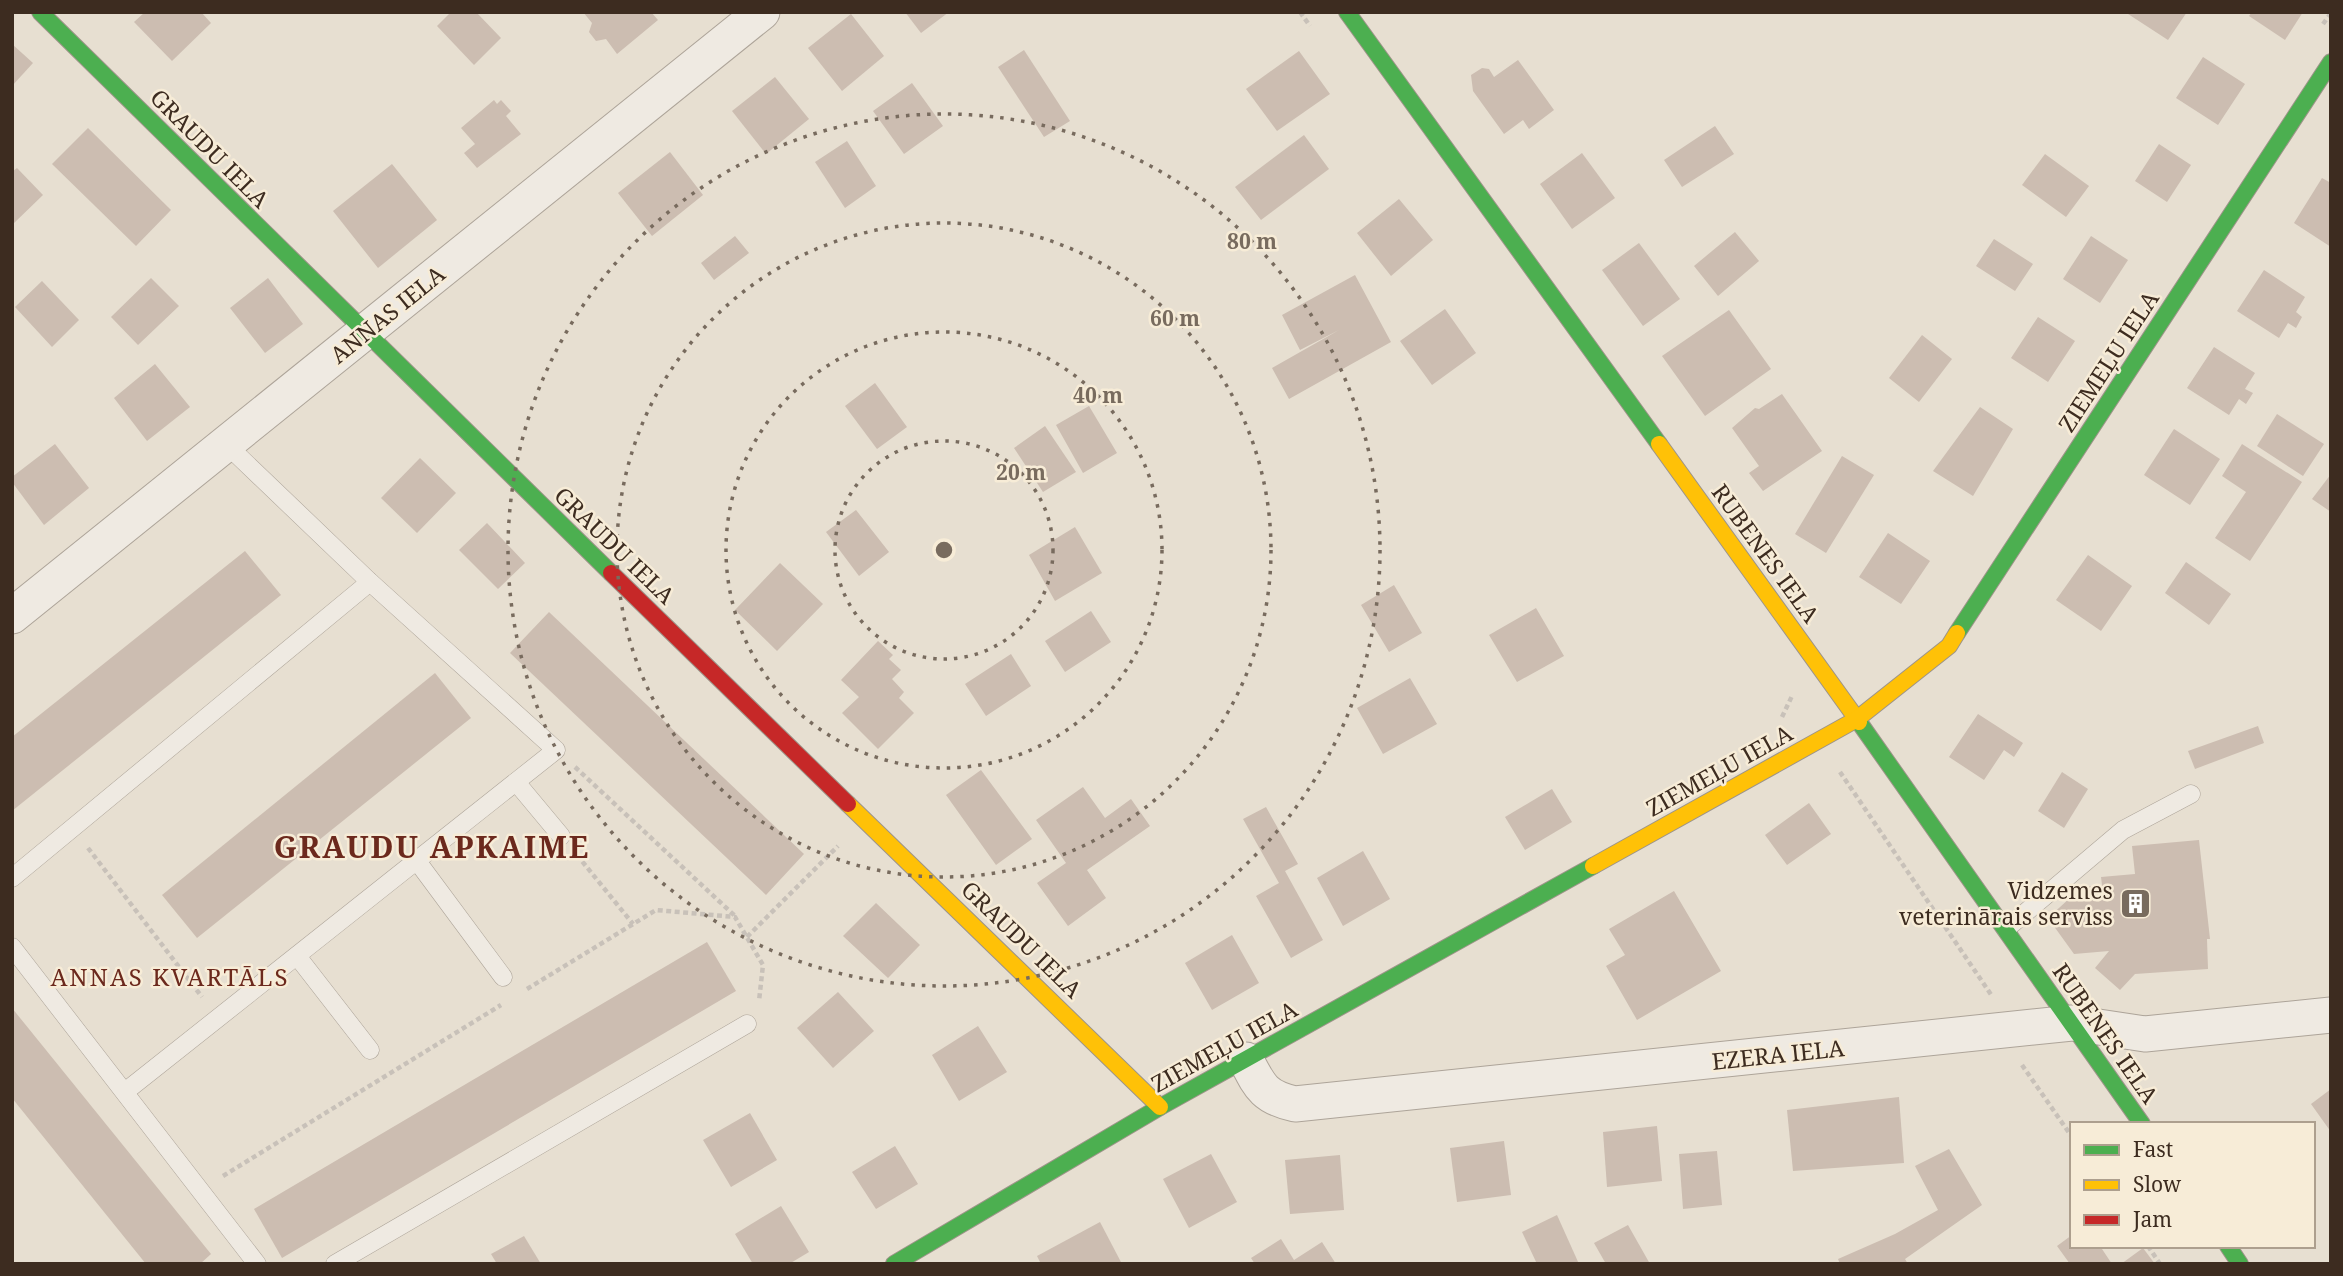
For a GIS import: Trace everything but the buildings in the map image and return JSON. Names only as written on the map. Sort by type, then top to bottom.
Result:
[{"type":"street","name":"GRAUDU IELA","points":[[40,12],[363,332],[1160,1107]]},
{"type":"street","name":"ANNAS IELA","points":[[12,616],[762,12]]},
{"type":"street","name":"RUBENES IELA","points":[[1347,12],[1857,719],[2141,1122]]},
{"type":"street","name":"ZIEMEĻU IELA","points":[[894,1264],[1160,1107],[1857,719],[1949,646],[2331,62]]},
{"type":"street","name":"EZERA IELA","points":[[1246,1060],[1257,1083],[1273,1100],[1295,1104],[2072,1023],[2145,1034],[2331,1015]]},
{"type":"street","points":[[2229,1248],[2240,1264]]},
{"type":"lane","points":[[127,1091],[556,750],[370,582],[227,445]]},
{"type":"lane","points":[[12,878],[370,582]]},
{"type":"lane","points":[[516,782],[561,836]]},
{"type":"lane","points":[[2006,929],[2123,830],[2191,794]]},
{"type":"lane","points":[[416,861],[503,977]]},
{"type":"lane","points":[[12,947],[127,1091],[257,1264]]},
{"type":"lane","points":[[297,956],[370,1050]]},
{"type":"lane","points":[[335,1264],[747,1024]]},
{"type":"path","points":[[556,750],[735,917],[763,965],[762,995],[747,1024]]},
{"type":"path","points":[[1852,790],[1990,990]]},
{"type":"path","points":[[747,937],[865,819]]},
{"type":"path","points":[[73,828],[219,1018]]},
{"type":"path","points":[[561,836],[633,924]]},
{"type":"path","points":[[516,995],[656,910],[735,917]]},
{"type":"path","points":[[201,1189],[505,1002]]},
{"type":"path","points":[[2015,1055],[2070,1134]]},
{"type":"path","points":[[2149,1248],[2160,1264]]},
{"type":"traffic: fast","points":[[40,12],[611,573]]},
{"type":"traffic: fast","points":[[1347,12],[1659,444]]},
{"type":"traffic: fast","points":[[1957,633],[2331,62]]},
{"type":"traffic: fast","points":[[1859,722],[2141,1122]]},
{"type":"traffic: fast","points":[[894,1264],[1160,1107],[1593,866]]},
{"type":"traffic: fast","points":[[2229,1248],[2240,1264]]},
{"type":"traffic: slow","points":[[1659,444],[1859,722]]},
{"type":"traffic: slow","points":[[1593,866],[1857,719],[1949,646],[1957,633]]},
{"type":"traffic: slow","points":[[848,804],[1160,1107]]},
{"type":"traffic: jam","points":[[611,573],[848,804]]},
{"type":"place","name":"Vidzemes veterinārais serviss","points":[[2136,903]]},
{"type":"district","name":"GRAUDU APKAIME","points":[[432,846]]},
{"type":"district","name":"ANNAS KVARTĀLS","points":[[170,976]]}]
